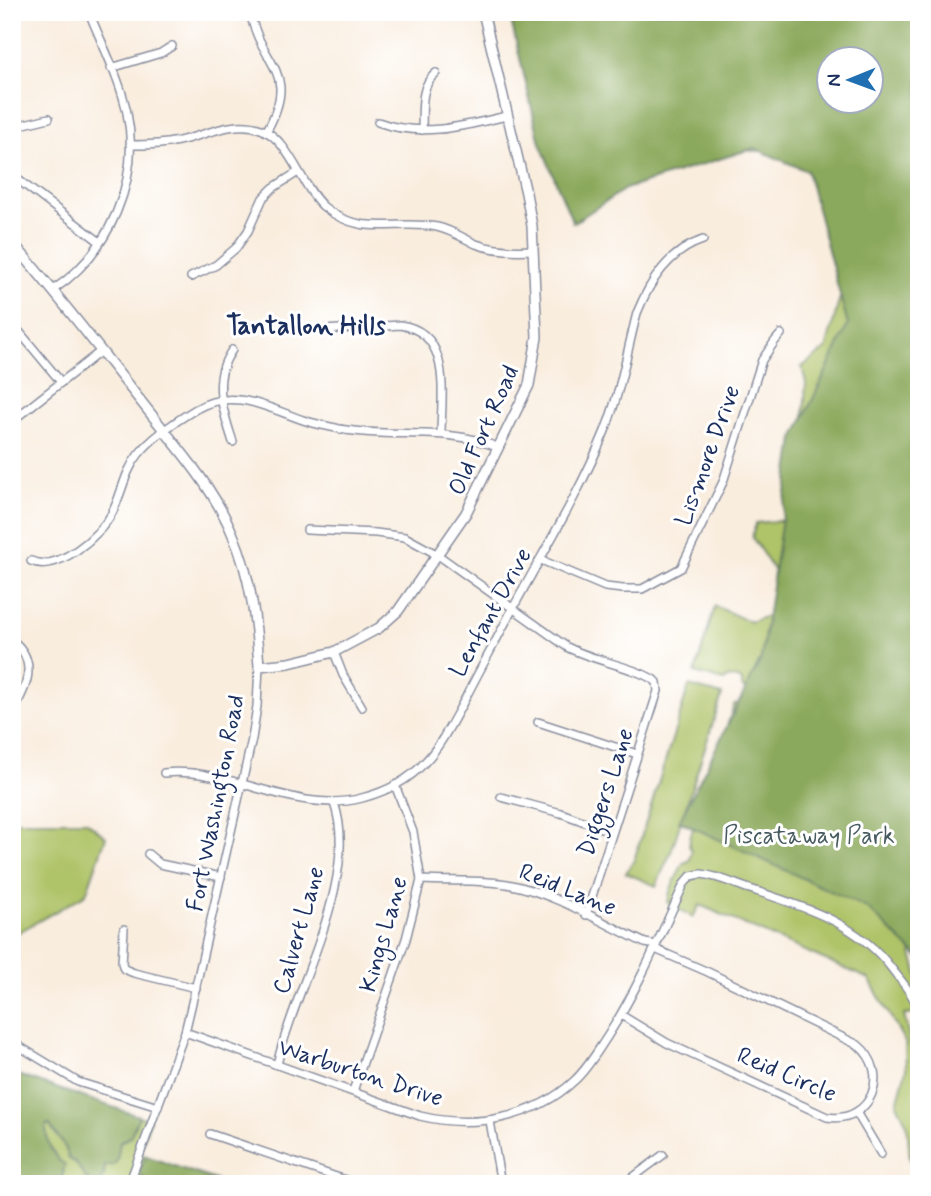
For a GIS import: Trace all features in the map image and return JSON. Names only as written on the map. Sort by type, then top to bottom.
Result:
[{"type":"main road","name":"Old Fort Road","points":[[259,666],[289,663],[334,652],[379,628],[398,611],[467,513],[524,395],[532,371],[537,337],[534,250],[526,193],[483,12]]},
{"type":"main road","name":"Fort Washington Road","points":[[12,242],[53,289],[211,492],[233,534],[247,577],[253,604],[259,666]]},
{"type":"street","points":[[53,289],[78,270],[100,242],[113,221],[128,174],[130,145],[127,111],[89,12]]},
{"type":"street","points":[[250,12],[281,84],[279,108],[266,132]]},
{"type":"street","points":[[111,68],[161,53],[172,46]]},
{"type":"street","points":[[422,130],[424,91],[429,78],[436,73]]},
{"type":"street","points":[[378,122],[422,130],[449,128],[506,116]]},
{"type":"street","points":[[12,127],[49,118]]},
{"type":"street","points":[[130,145],[174,142],[236,126],[253,127],[266,132],[282,147],[323,205],[352,222],[370,227],[434,226],[491,248],[534,250]]},
{"type":"street","points":[[191,277],[216,265],[236,248],[248,231],[263,198],[298,172]]},
{"type":"street","points":[[12,175],[100,242]]},
{"type":"street","name":"Lenfant Drive","points":[[164,773],[184,771],[297,798],[334,803],[362,798],[395,785],[426,761],[446,734],[592,461],[606,427],[637,313],[645,295],[656,275],[669,260],[688,245],[703,240]]},
{"type":"street","points":[[12,323],[61,382]]},
{"type":"street","points":[[324,330],[400,325],[412,328],[426,338],[434,347],[440,362],[441,434]]},
{"type":"street","name":"Lismore Drive","points":[[541,560],[605,587],[623,589],[642,589],[681,568],[723,482],[762,360],[781,334]]},
{"type":"street","points":[[232,350],[221,374],[220,400],[233,442]]},
{"type":"street","points":[[12,421],[101,351]]},
{"type":"street","points":[[31,561],[45,565],[64,558],[101,528],[114,510],[133,462],[164,430],[194,410],[220,400],[254,401],[303,420],[343,429],[458,435],[498,447]]},
{"type":"street","points":[[307,530],[405,537],[438,555],[512,609]]},
{"type":"street","name":"Diggers Lane","points":[[512,609],[577,653],[647,676],[657,682],[658,691],[586,915]]},
{"type":"street","points":[[12,640],[25,654],[29,674],[24,693],[12,712]]},
{"type":"street","points":[[334,652],[347,683],[362,707]]},
{"type":"street","name":"Fort Washington Road","points":[[129,1184],[185,1032],[196,989],[242,784],[257,706],[259,666]]},
{"type":"street","points":[[538,722],[637,754]]},
{"type":"street","name":"Kings Lane","points":[[353,1091],[406,939],[421,880],[413,832],[395,785]]},
{"type":"street","points":[[501,797],[561,813],[612,832]]},
{"type":"street","name":"Calvert Lane","points":[[277,1065],[319,945],[334,889],[339,839],[338,815],[334,803]]},
{"type":"street","points":[[148,854],[160,864],[221,877]]},
{"type":"street","name":"Warburton Drive","points":[[185,1032],[430,1119],[490,1121],[530,1109],[569,1085],[590,1062],[621,1015],[684,884],[694,875],[708,874],[794,903],[835,920],[855,932],[882,955],[903,982],[919,1010]]},
{"type":"street","name":"Reid Lane","points":[[421,880],[513,885],[543,895],[655,947]]},
{"type":"street","points":[[124,929],[124,969],[196,989]]},
{"type":"street","name":"Reid Circle","points":[[621,1015],[667,1043],[817,1113],[837,1118],[856,1112],[872,1096],[875,1084],[873,1063],[865,1051],[845,1037],[655,947]]},
{"type":"street","points":[[12,1042],[78,1082],[158,1107]]},
{"type":"street","points":[[856,1112],[881,1154]]},
{"type":"street","points":[[490,1121],[501,1184]]},
{"type":"street","points":[[210,1134],[356,1184]]},
{"type":"street","points":[[624,1184],[663,1155]]},
{"type":"green space","name":"Piscataway Park","points":[[509,12],[919,12],[919,958],[867,908],[679,821],[761,659],[794,439],[848,325],[807,171],[754,148],[625,189],[573,223],[540,143]]},
{"type":"green space","name":"Piscataway Park","points":[[656,12],[919,12],[919,841],[910,947],[919,979],[919,1014],[904,1015],[919,1082],[919,1138],[910,1158],[907,1124],[897,1104],[906,1070],[905,1042],[869,979],[700,905],[693,917],[668,903],[670,891],[683,863],[689,861],[692,851],[689,846],[690,837],[734,705],[742,702],[747,691],[742,687],[742,680],[729,677],[724,681],[695,673],[715,606],[750,622],[776,613],[785,588],[752,537],[756,523],[797,519],[806,383],[802,367],[826,349],[880,150],[731,151]]},
{"type":"green space","name":"Piscataway Park","points":[[689,686],[722,695],[671,852],[656,886],[626,873],[634,860]]},
{"type":"green space","points":[[12,821],[86,821],[106,837],[86,894],[12,936]]},
{"type":"green space","points":[[12,1073],[139,1116],[130,1137],[120,1142],[117,1161],[113,1165],[105,1166],[104,1175],[98,1184],[90,1184],[75,1162],[69,1159],[65,1147],[49,1124],[46,1125],[48,1142],[56,1157],[65,1165],[60,1184],[12,1184]]},
{"type":"green space","points":[[139,1116],[150,1120],[139,1154],[146,1156],[136,1179],[142,1176],[150,1184],[98,1184],[105,1166],[117,1161],[120,1142],[130,1137]]},
{"type":"green space","points":[[49,1124],[65,1147],[69,1158],[75,1162],[90,1184],[60,1184],[64,1170],[46,1140],[46,1125]]},
{"type":"green space","points":[[146,1156],[226,1184],[150,1184],[142,1176],[135,1180]]},
{"type":"district","name":"Tantallon Hills","points":[[306,325]]}]
